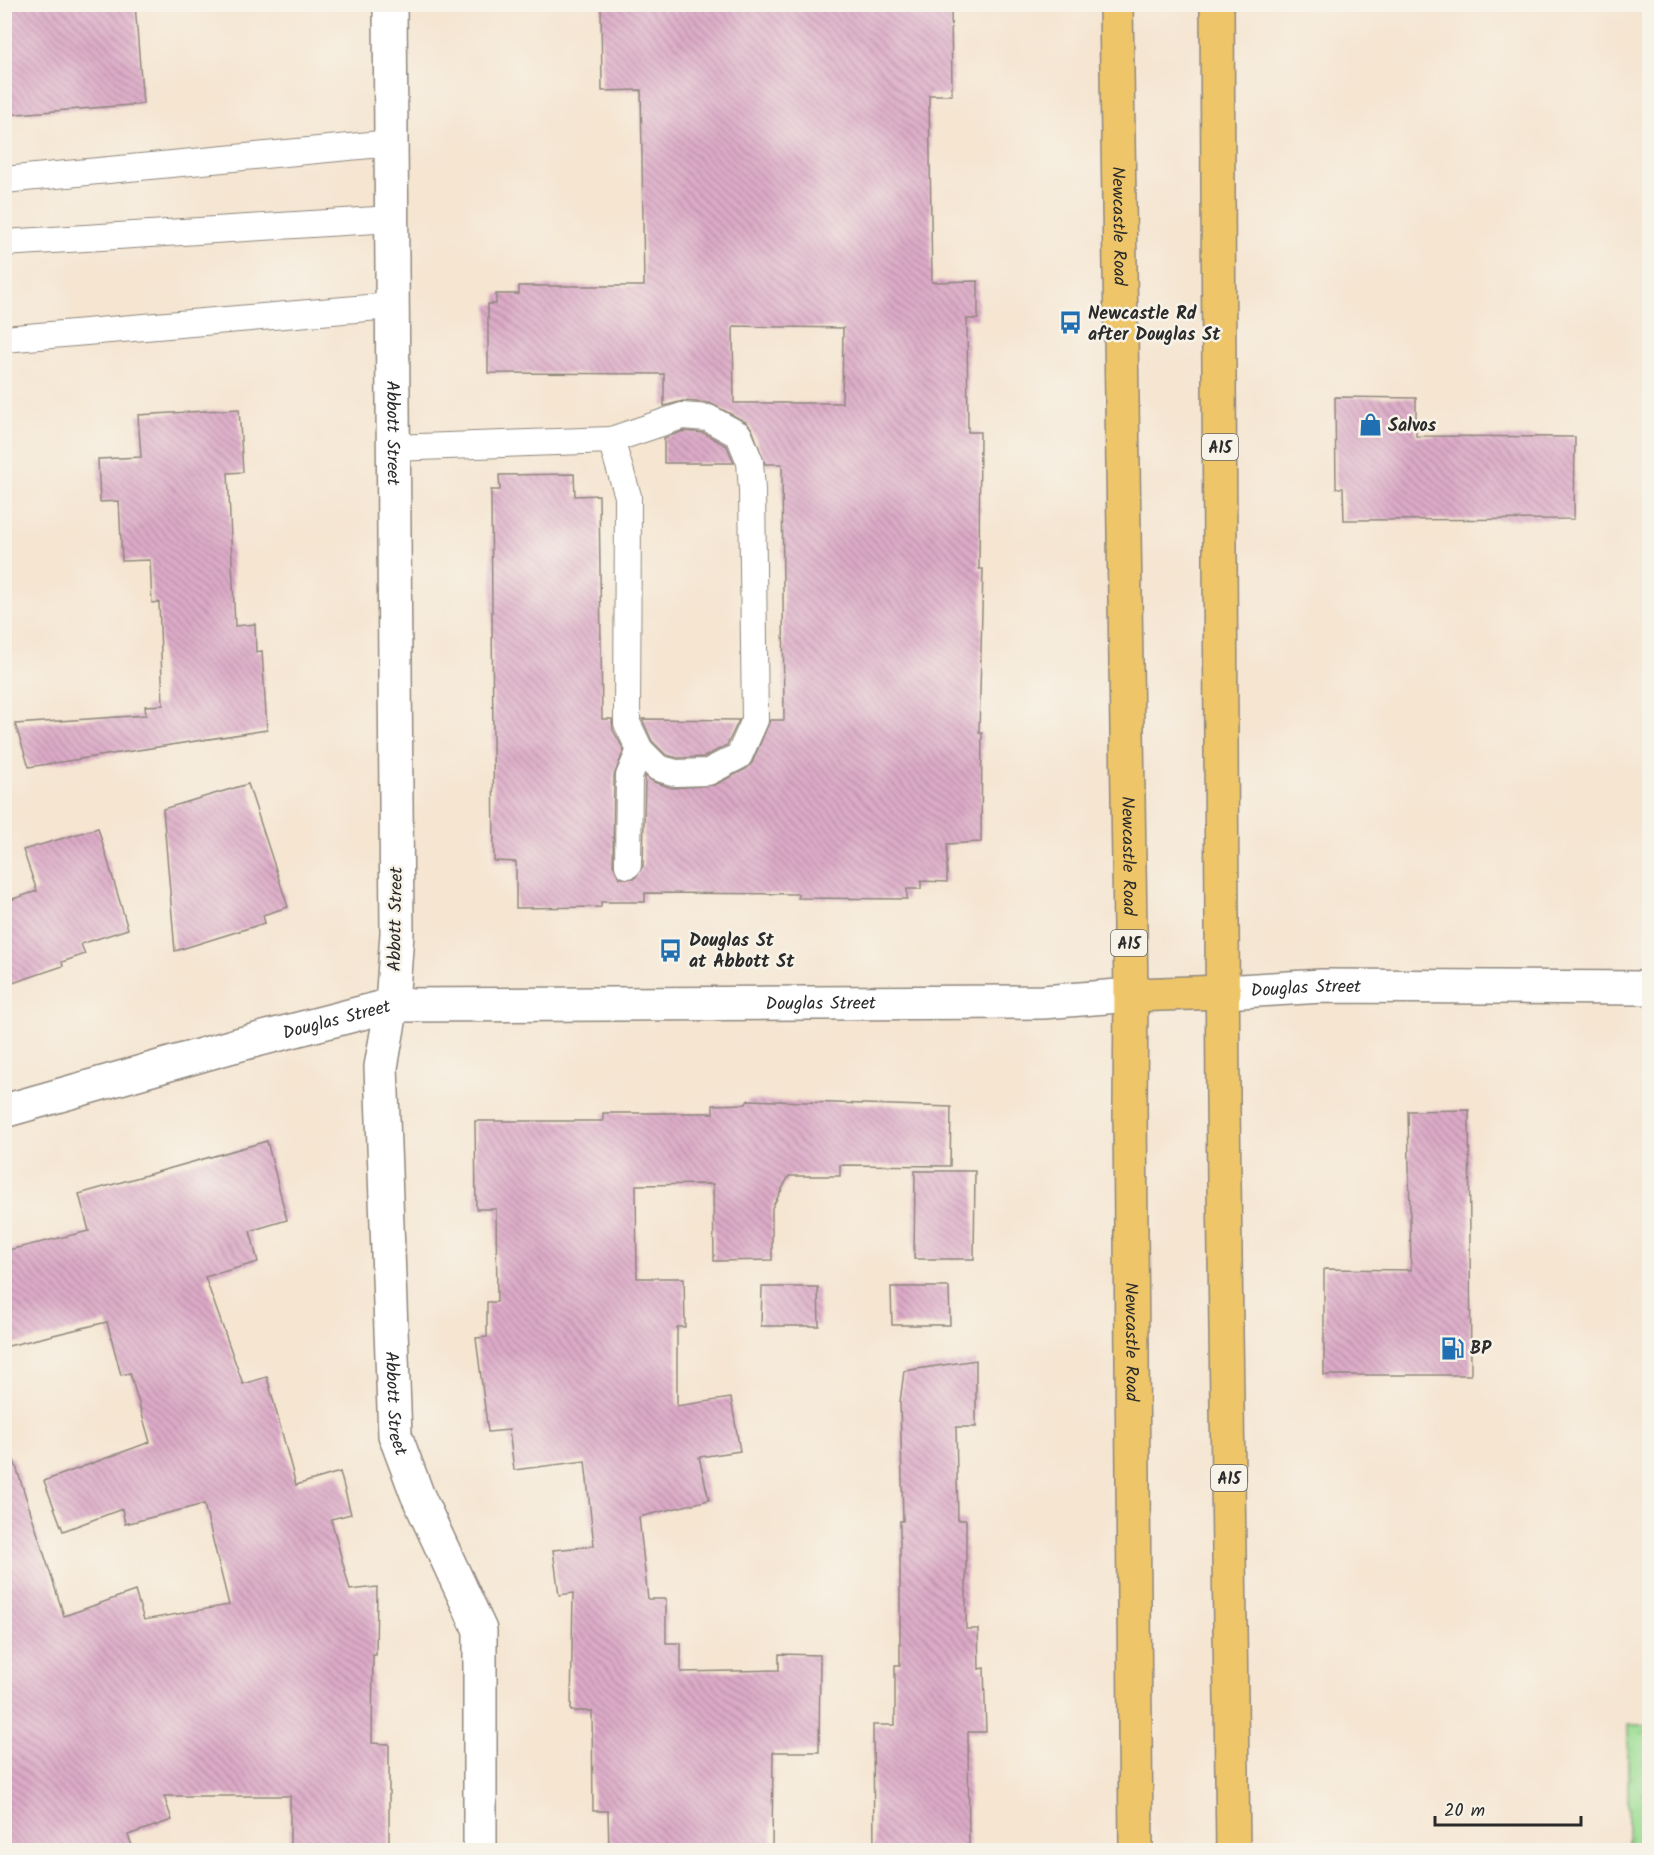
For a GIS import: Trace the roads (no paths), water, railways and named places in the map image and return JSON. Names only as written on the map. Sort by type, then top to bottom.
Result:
[{"type":"highway","name":"Newcastle Road","points":[[1116,4],[1131,995],[1136,1851]]},
{"type":"highway","name":"A15","points":[[1217,4],[1223,1141],[1233,1851]]},
{"type":"highway","name":"Douglas Street","points":[[1131,995],[1224,992]]},
{"type":"street","name":"Abbott Street","points":[[390,4],[392,219],[390,306],[397,902],[392,1005],[381,1067],[395,1435],[417,1494],[480,1630],[480,1851]]},
{"type":"street","name":"Douglas Street","points":[[1224,992],[1322,986],[1650,988]]},
{"type":"street","name":"Douglas Street","points":[[4,1111],[233,1046],[392,1005],[1043,1002],[1131,995]]},
{"type":"lane","points":[[4,180],[391,143]]},
{"type":"lane","points":[[4,243],[392,219]]},
{"type":"lane","points":[[4,339],[390,306]]},
{"type":"lane","points":[[392,448],[612,440],[682,417],[708,418],[739,435],[750,462],[755,720],[738,756],[708,772],[676,773],[658,768],[640,750],[627,723],[628,496],[612,440]]},
{"type":"lane","points":[[628,865],[629,776],[640,750]]},
{"type":"place","name":"Newcastle Rd after Douglas St","points":[[1070,323]]},
{"type":"place","name":"Salvos","points":[[1370,425]]},
{"type":"place","name":"Douglas St at Abbott St","points":[[671,950]]},
{"type":"place","name":"BP","points":[[1452,1348]]}]
